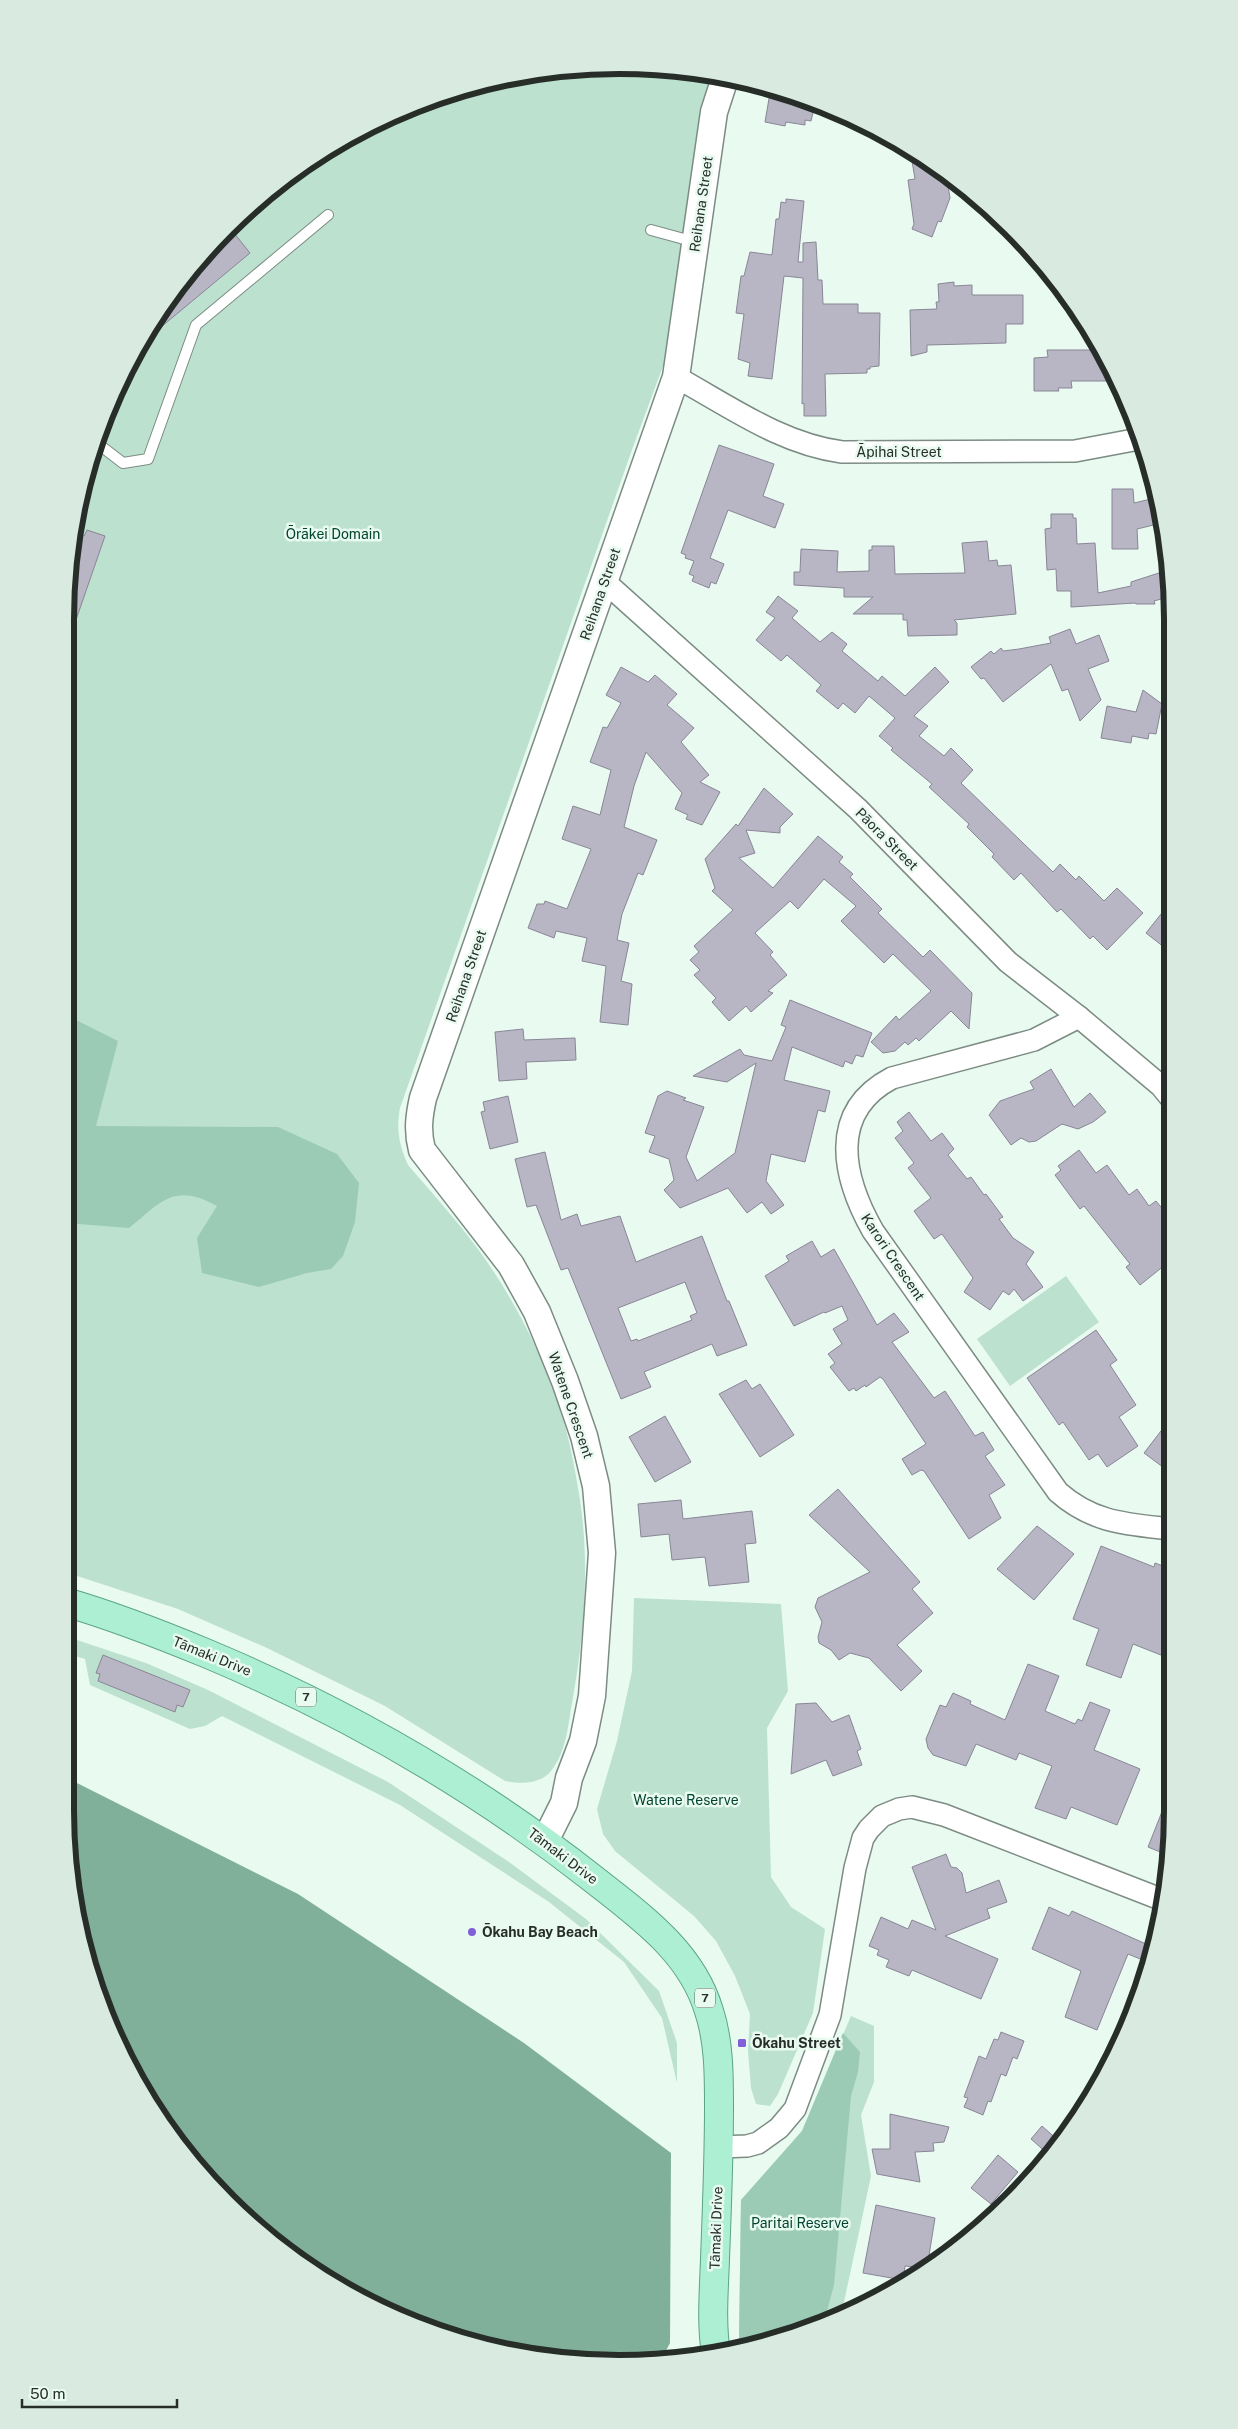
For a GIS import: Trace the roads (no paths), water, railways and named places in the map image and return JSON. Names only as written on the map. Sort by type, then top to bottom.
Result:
[{"type":"main road","name":"Tāmaki Drive","points":[[74,1605],[190,1647],[314,1701],[437,1769],[537,1835],[649,1923],[679,1953],[702,1990],[715,2032],[719,2084],[719,2147],[713,2325],[715,2347]]},
{"type":"street","name":"Reihana Street","points":[[423,1098],[676,377],[714,112],[723,84]]},
{"type":"street","name":"Āpihai Street","points":[[676,377],[788,439],[824,450],[842,452],[1075,451],[1134,440]]},
{"type":"street","name":"Pāora Street","points":[[604,582],[858,809],[1008,962],[1080,1016],[1164,1090]]},
{"type":"street","name":"Karori Crescent","points":[[1080,1016],[1034,1040],[892,1078],[878,1085],[866,1095],[851,1121],[847,1154],[849,1174],[859,1205],[873,1231],[1058,1492],[1072,1504],[1102,1519],[1164,1528]]},
{"type":"street","name":"Watene Crescent","points":[[423,1098],[418,1135],[422,1150],[510,1265],[537,1312],[565,1381],[584,1436],[596,1486],[602,1553],[592,1696],[583,1741],[570,1778],[564,1803],[537,1835]]},
{"type":"street","points":[[719,2147],[747,2146],[758,2143],[779,2128],[795,2109],[830,2015],[855,1868],[863,1838],[882,1816],[912,1807],[944,1815],[1157,1898]]},
{"type":"lane","points":[[102,447],[123,463],[148,459],[196,325],[328,215]]},
{"type":"lane","points":[[651,230],[696,242]]},
{"type":"place","name":"Ōkahu Bay Beach","points":[[472,1932]]},
{"type":"place","name":"Ōkahu Street","points":[[742,2043]]},
{"type":"park label","name":"Ōrākei Domain","points":[[333,534]]},
{"type":"park label","name":"Watene Reserve","points":[[686,1800]]},
{"type":"park label","name":"Paritai Reserve","points":[[800,2223]]}]
